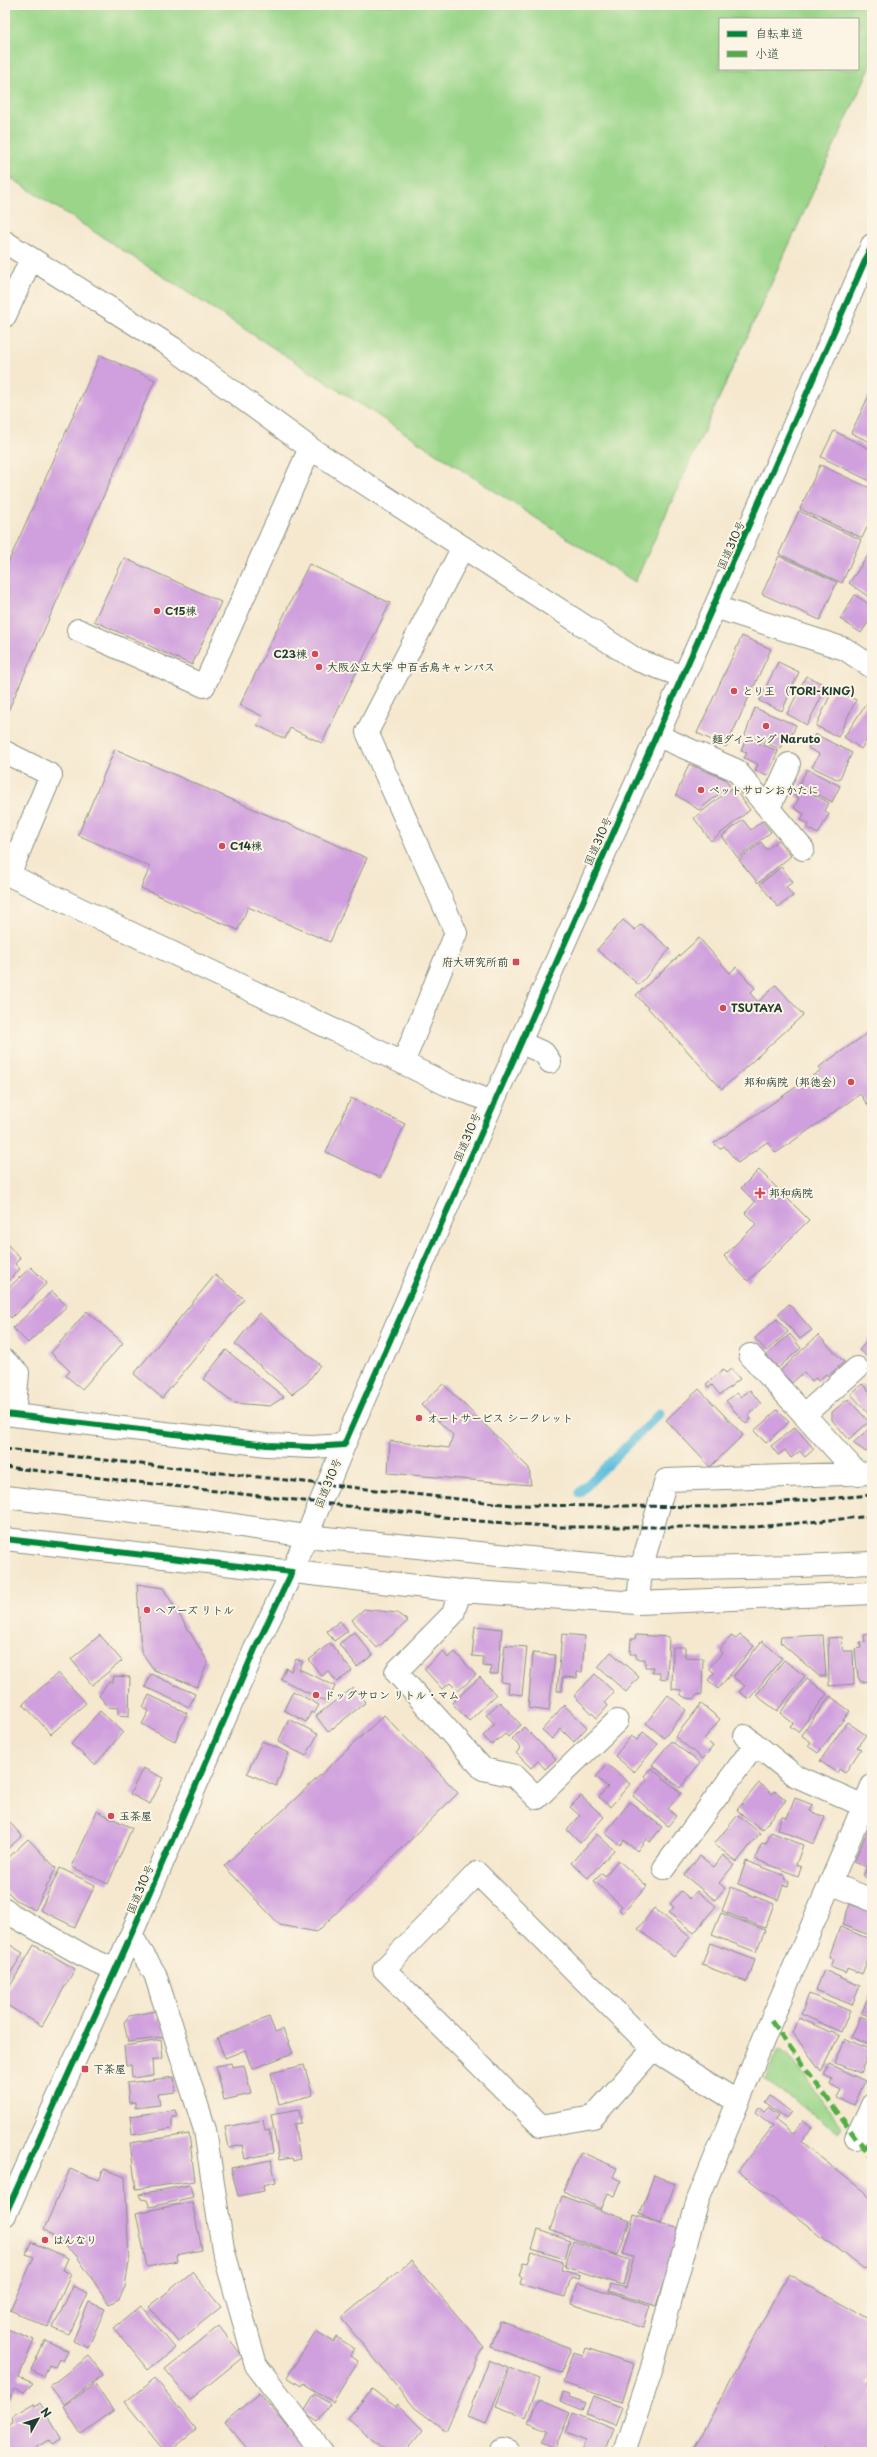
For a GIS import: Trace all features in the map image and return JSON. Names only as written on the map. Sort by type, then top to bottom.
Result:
[{"type":"main road","points":[[5,242],[173,348],[310,448],[636,660],[682,676]]},
{"type":"main road","name":"国道310号","points":[[5,2215],[116,1970],[255,1649],[292,1572],[344,1445],[493,1102],[682,676],[715,607],[872,246]]},
{"type":"main road","points":[[5,316],[32,259]]},
{"type":"main road","points":[[78,630],[204,686],[310,448]]},
{"type":"main road","points":[[403,1063],[456,933],[367,732],[463,547]]},
{"type":"main road","points":[[715,607],[845,649],[872,667]]},
{"type":"main road","points":[[656,735],[736,770],[804,849]]},
{"type":"main road","points":[[5,752],[51,776],[9,875],[448,1085],[493,1102]]},
{"type":"main road","points":[[769,808],[789,764]]},
{"type":"main road","points":[[520,1043],[544,1053],[550,1062]]},
{"type":"main road","points":[[750,1355],[804,1415],[865,1474]]},
{"type":"main road","points":[[5,1361],[18,1373],[10,1415],[267,1446],[312,1447],[344,1445]]},
{"type":"main road","points":[[804,1415],[857,1368]]},
{"type":"main road","points":[[638,1603],[641,1569],[666,1480],[865,1474]]},
{"type":"main road","points":[[5,1497],[210,1521],[306,1536],[641,1569],[872,1563]]},
{"type":"main road","points":[[5,1539],[460,1592],[638,1603],[872,1593]]},
{"type":"main road","points":[[460,1592],[453,1614],[396,1672],[483,1769],[515,1776],[537,1798],[617,1721]]},
{"type":"main road","points":[[664,1868],[750,1740],[794,1775],[864,1806]]},
{"type":"main road","points":[[624,2452],[651,2371],[698,2200],[872,1786]]},
{"type":"main road","points":[[653,2049],[593,2117],[541,2126],[384,1969],[477,1873],[653,2049],[738,2102]]},
{"type":"main road","points":[[830,1883],[872,1900]]},
{"type":"main road","points":[[5,1909],[12,1915],[88,1958],[116,1970]]},
{"type":"main road","points":[[131,1935],[155,1974],[205,2130],[223,2249],[256,2365],[322,2452]]},
{"type":"main road","points":[[856,2138],[872,2105]]},
{"type":"green space","points":[[5,5],[872,5],[872,63],[635,582],[5,174]]},
{"type":"green space","points":[[779,2049],[789,2056],[842,2127],[838,2132],[765,2080]]},
{"type":"building","points":[[100,355],[155,380],[8,711],[5,710],[5,570]]},
{"type":"building","points":[[872,389],[872,443],[851,433]]},
{"type":"building","points":[[834,431],[872,450],[872,482],[821,457]]},
{"type":"building","points":[[820,465],[872,489],[872,517],[862,538],[800,509]]},
{"type":"building","points":[[799,511],[861,540],[842,583],[779,554]]},
{"type":"building","points":[[872,550],[872,595],[870,598],[849,583]]},
{"type":"building","points":[[779,556],[837,582],[820,620],[762,594]]},
{"type":"building","name":"C15棟","points":[[124,558],[221,602],[192,665],[94,621]]},
{"type":"building","name":"C23棟","points":[[309,564],[390,603],[322,743],[290,728],[285,739],[257,725],[262,716],[240,705]]},
{"type":"building","points":[[855,595],[872,606],[872,616],[861,633],[840,619]]},
{"type":"building","name":"とり王 （TORI-KING)","points":[[742,636],[771,649],[726,747],[697,733]]},
{"type":"building","points":[[778,662],[799,672],[782,711],[759,701]]},
{"type":"building","points":[[806,676],[827,686],[807,725],[787,714]]},
{"type":"building","points":[[833,689],[856,700],[838,737],[816,726]]},
{"type":"building","points":[[866,704],[872,708],[872,743],[867,740],[861,749],[844,737]]},
{"type":"building","points":[[755,708],[796,725],[789,741],[784,739],[780,749],[745,735]]},
{"type":"building","points":[[815,734],[852,753],[839,780],[812,767],[819,754],[808,748]]},
{"type":"building","points":[[746,738],[778,751],[768,775],[755,771],[758,764],[744,758],[747,753],[741,751]]},
{"type":"building","name":"C14棟","points":[[115,749],[367,858],[330,942],[248,907],[238,930],[141,888],[150,867],[78,835]]},
{"type":"building","name":"ペットサロンおかたに","points":[[689,764],[725,779],[730,785],[699,810],[676,795]]},
{"type":"building","points":[[807,769],[840,786],[832,802],[799,785]]},
{"type":"building","points":[[733,787],[750,810],[711,841],[694,818]]},
{"type":"building","points":[[800,787],[829,803],[825,811],[829,814],[818,834],[807,828],[809,824],[801,820],[804,814],[794,808],[799,798],[795,796]]},
{"type":"building","points":[[743,820],[751,830],[762,821],[771,832],[738,858],[722,836]]},
{"type":"building","points":[[778,840],[791,856],[758,883],[739,860],[761,842],[767,850]]},
{"type":"building","points":[[781,867],[793,882],[786,887],[793,896],[778,907],[760,884]]},
{"type":"building","points":[[623,920],[635,930],[641,924],[670,949],[639,985],[597,950]]},
{"type":"building","name":"TSUTAYA","points":[[699,938],[730,973],[736,967],[755,988],[750,993],[758,1002],[776,985],[803,1015],[722,1089],[636,995]]},
{"type":"building","points":[[872,1030],[872,1111],[860,1094],[776,1153],[767,1142],[738,1163],[724,1146],[720,1149],[714,1143],[821,1070],[819,1067]]},
{"type":"building","points":[[351,1098],[405,1124],[380,1178],[326,1152]]},
{"type":"building","points":[[759,1170],[809,1220],[748,1281],[724,1256],[756,1224],[745,1213],[755,1202],[741,1188]]},
{"type":"building","points":[[7,1244],[20,1258],[15,1264],[20,1269],[5,1284]]},
{"type":"building","points":[[31,1267],[47,1283],[11,1318],[5,1311],[5,1291]]},
{"type":"building","points":[[215,1275],[244,1299],[162,1398],[134,1374]]},
{"type":"building","points":[[52,1291],[67,1306],[28,1343],[13,1328]]},
{"type":"building","points":[[789,1304],[812,1330],[800,1339],[778,1314]]},
{"type":"building","points":[[87,1311],[123,1343],[82,1389],[66,1376],[70,1371],[51,1353]]},
{"type":"building","points":[[259,1313],[320,1365],[307,1383],[292,1394],[235,1344]]},
{"type":"building","points":[[777,1319],[788,1332],[766,1351],[755,1338]]},
{"type":"building","points":[[790,1334],[801,1348],[778,1368],[766,1355]]},
{"type":"building","points":[[818,1335],[844,1362],[828,1376],[826,1374],[818,1381],[816,1378],[812,1381],[804,1372],[792,1383],[780,1371]]},
{"type":"building","points":[[872,1336],[872,1361],[859,1350]]},
{"type":"building","points":[[226,1350],[284,1397],[270,1406],[233,1403],[203,1379]]},
{"type":"building","points":[[731,1369],[740,1379],[720,1395],[712,1385],[709,1388],[706,1384],[723,1370],[726,1373]]},
{"type":"building","points":[[443,1384],[529,1468],[531,1485],[388,1473],[390,1441],[449,1448],[453,1435],[421,1405]]},
{"type":"building","points":[[862,1384],[872,1394],[872,1418],[851,1394]]},
{"type":"building","points":[[699,1389],[743,1435],[710,1467],[666,1420]]},
{"type":"building","points":[[750,1390],[761,1404],[748,1415],[751,1419],[746,1424],[726,1401],[737,1393],[741,1397]]},
{"type":"building","points":[[848,1399],[869,1422],[849,1439],[832,1420],[832,1412]]},
{"type":"building","points":[[777,1410],[789,1422],[766,1443],[754,1431]]},
{"type":"building","points":[[872,1426],[872,1447],[866,1452],[853,1443]]},
{"type":"building","points":[[795,1427],[814,1449],[805,1457],[800,1451],[791,1458],[785,1450],[778,1455],[771,1446]]},
{"type":"building","points":[[137,1584],[163,1588],[208,1662],[197,1687],[154,1670],[141,1651]]},
{"type":"building","points":[[364,1609],[397,1613],[408,1621],[377,1648],[352,1620]]},
{"type":"building","points":[[340,1621],[348,1631],[334,1641],[327,1631]]},
{"type":"building","points":[[475,1626],[502,1629],[498,1674],[490,1674],[491,1667],[483,1666],[483,1657],[472,1656]]},
{"type":"building","points":[[354,1632],[373,1655],[357,1667],[339,1644]]},
{"type":"building","points":[[562,1634],[585,1636],[582,1672],[577,1672],[577,1678],[563,1677],[562,1691],[557,1691]]},
{"type":"building","points":[[872,1634],[872,1681],[861,1682],[858,1677],[855,1649],[861,1648],[860,1642],[865,1642],[864,1635]]},
{"type":"building","points":[[100,1635],[122,1661],[92,1685],[71,1659]]},
{"type":"building","points":[[636,1635],[669,1637],[667,1679],[660,1678],[660,1673],[652,1673],[653,1667],[645,1667],[645,1659],[636,1659],[636,1654],[630,1654],[631,1639],[635,1639]]},
{"type":"building","points":[[740,1635],[754,1646],[718,1689],[708,1680],[714,1673],[709,1668],[722,1653],[719,1650],[731,1636],[736,1639]]},
{"type":"building","points":[[823,1635],[826,1676],[819,1676],[780,1642],[781,1637]]},
{"type":"building","points":[[842,1637],[843,1651],[853,1651],[854,1684],[829,1686],[828,1638]]},
{"type":"building","points":[[762,1641],[782,1658],[749,1699],[739,1692],[745,1686],[733,1677]]},
{"type":"building","points":[[330,1643],[352,1671],[337,1682],[328,1671],[322,1676],[309,1660]]},
{"type":"building","points":[[505,1645],[527,1647],[522,1695],[508,1693],[509,1683],[501,1682]]},
{"type":"building","points":[[673,1647],[685,1647],[685,1657],[703,1658],[702,1694],[697,1695],[694,1699],[686,1698],[681,1695],[681,1690],[672,1689]]},
{"type":"building","points":[[443,1651],[448,1658],[455,1652],[476,1675],[458,1691],[450,1683],[442,1689],[424,1669]]},
{"type":"building","points":[[611,1652],[639,1677],[626,1692],[598,1667]]},
{"type":"building","points":[[533,1653],[555,1655],[549,1711],[528,1708]]},
{"type":"building","points":[[296,1659],[303,1662],[299,1669],[335,1686],[328,1703],[281,1679],[286,1668],[291,1671]]},
{"type":"building","points":[[784,1660],[805,1676],[777,1711],[756,1695]]},
{"type":"building","points":[[58,1673],[86,1703],[51,1734],[23,1704]]},
{"type":"building","points":[[151,1674],[195,1694],[189,1707],[145,1687]]},
{"type":"building","points":[[595,1674],[614,1692],[605,1702],[608,1706],[597,1718],[574,1696]]},
{"type":"building","points":[[114,1676],[130,1677],[129,1716],[118,1715],[118,1708],[108,1707],[99,1695],[109,1682],[113,1682]]},
{"type":"building","points":[[480,1677],[496,1695],[469,1721],[452,1703]]},
{"type":"building","points":[[807,1678],[827,1694],[798,1732],[790,1726],[793,1723],[780,1713]]},
{"type":"building","points":[[353,1687],[366,1702],[328,1732],[316,1716]]},
{"type":"building","points":[[293,1691],[319,1705],[314,1714],[311,1712],[306,1722],[284,1710]]},
{"type":"building","points":[[149,1695],[187,1713],[175,1741],[142,1724],[149,1711],[143,1707]]},
{"type":"building","points":[[668,1695],[686,1710],[664,1738],[646,1723]]},
{"type":"building","points":[[830,1696],[850,1711],[818,1753],[808,1746],[811,1742],[801,1735]]},
{"type":"building","points":[[500,1702],[521,1725],[508,1737],[505,1734],[492,1745],[483,1736],[495,1724],[486,1715]]},
{"type":"building","points":[[701,1704],[720,1719],[704,1739],[713,1746],[703,1759],[675,1737]]},
{"type":"building","points":[[564,1705],[587,1727],[574,1742],[561,1729],[552,1739],[542,1730]]},
{"type":"building","points":[[100,1711],[123,1732],[95,1765],[71,1744]]},
{"type":"building","points":[[384,1715],[458,1793],[317,1932],[280,1925],[224,1866]]},
{"type":"building","points":[[289,1719],[318,1734],[306,1756],[278,1742]]},
{"type":"building","points":[[847,1722],[866,1735],[857,1747],[861,1749],[845,1773],[839,1769],[837,1773],[820,1761]]},
{"type":"building","points":[[524,1727],[556,1759],[545,1769],[538,1761],[531,1768],[516,1753],[521,1748],[512,1739]]},
{"type":"building","points":[[643,1732],[658,1744],[634,1772],[615,1756],[631,1736],[637,1740]]},
{"type":"building","points":[[262,1741],[289,1753],[276,1786],[247,1773]]},
{"type":"building","points":[[671,1741],[700,1763],[680,1788],[652,1765]]},
{"type":"building","points":[[607,1764],[630,1784],[610,1807],[599,1797],[608,1787],[596,1777]]},
{"type":"building","points":[[143,1768],[163,1778],[150,1804],[130,1794]]},
{"type":"building","points":[[651,1768],[681,1793],[668,1809],[676,1816],[668,1826],[633,1796],[647,1779],[644,1776]]},
{"type":"building","points":[[759,1783],[773,1794],[775,1791],[786,1800],[762,1830],[737,1810]]},
{"type":"building","points":[[581,1796],[604,1817],[580,1843],[567,1830],[580,1816],[570,1807]]},
{"type":"building","points":[[795,1798],[813,1805],[810,1811],[825,1817],[814,1844],[777,1829],[782,1816],[787,1818]]},
{"type":"building","points":[[630,1802],[662,1827],[650,1842],[646,1839],[637,1851],[624,1840],[620,1845],[605,1833]]},
{"type":"building","points":[[97,1811],[132,1828],[108,1884],[72,1867]]},
{"type":"building","points":[[738,1815],[760,1833],[737,1862],[714,1844]]},
{"type":"building","points":[[6,1818],[22,1836],[5,1851],[5,1819]]},
{"type":"building","points":[[868,1829],[872,1830],[872,1880],[863,1876],[867,1867],[854,1862]]},
{"type":"building","points":[[771,1832],[803,1845],[796,1865],[801,1867],[798,1876],[755,1859],[762,1843],[766,1844]]},
{"type":"building","points":[[597,1834],[614,1850],[588,1878],[571,1863]]},
{"type":"building","points":[[28,1839],[56,1868],[35,1910],[16,1900],[5,1889],[5,1861]]},
{"type":"building","points":[[723,1855],[734,1865],[719,1883],[725,1888],[715,1900],[684,1875],[700,1856],[714,1867]]},
{"type":"building","points":[[618,1860],[647,1886],[623,1913],[619,1909],[622,1906],[594,1881],[602,1873],[605,1876]]},
{"type":"building","points":[[746,1861],[786,1876],[785,1879],[789,1881],[788,1886],[783,1885],[778,1900],[738,1884]]},
{"type":"building","points":[[60,1868],[95,1885],[75,1927],[40,1910]]},
{"type":"building","points":[[731,1887],[774,1904],[765,1928],[722,1911]]},
{"type":"building","points":[[681,1891],[690,1899],[697,1891],[716,1906],[694,1933],[669,1913],[674,1907],[670,1904]]},
{"type":"building","points":[[850,1904],[872,1912],[872,1936],[842,1925]]},
{"type":"building","points":[[654,1908],[690,1937],[674,1957],[638,1929]]},
{"type":"building","points":[[721,1913],[765,1930],[756,1952],[712,1935]]},
{"type":"building","points":[[840,1927],[872,1940],[872,1949],[862,1974],[847,1968],[846,1973],[830,1967],[833,1959],[829,1957]]},
{"type":"building","points":[[7,1943],[23,1953],[5,1982],[5,1946]]},
{"type":"building","points":[[710,1943],[755,1960],[747,1982],[702,1965]]},
{"type":"building","points":[[34,1945],[75,1969],[42,2026],[5,2004],[5,1995]]},
{"type":"building","points":[[824,1970],[860,1986],[852,2005],[816,1990]]},
{"type":"building","points":[[809,1994],[850,2011],[841,2032],[801,2014]]},
{"type":"building","points":[[869,1994],[872,1995],[872,2017],[862,2013]]},
{"type":"building","points":[[156,2011],[157,2020],[162,2019],[165,2037],[128,2042],[124,2022],[129,2016]]},
{"type":"building","points":[[861,2016],[872,2021],[872,2046],[851,2037]]},
{"type":"building","points":[[269,2017],[275,2032],[283,2029],[293,2053],[252,2069],[245,2050],[225,2058],[217,2038]]},
{"type":"building","points":[[799,2018],[839,2036],[821,2071],[793,2033]]},
{"type":"building","points":[[845,2039],[872,2050],[872,2059],[867,2057],[860,2073],[835,2063]]},
{"type":"building","points":[[161,2040],[163,2058],[152,2060],[153,2075],[132,2078],[131,2065],[126,2065],[124,2046]]},
{"type":"building","points":[[231,2063],[232,2067],[244,2065],[251,2094],[224,2100],[216,2066]]},
{"type":"building","points":[[829,2064],[865,2081],[854,2105],[837,2098],[841,2091],[830,2085],[832,2079],[824,2075]]},
{"type":"building","points":[[304,2065],[313,2095],[279,2104],[271,2073]]},
{"type":"building","points":[[174,2077],[176,2092],[158,2094],[160,2105],[135,2108],[135,2102],[129,2103],[127,2083]]},
{"type":"building","points":[[770,2096],[791,2112],[786,2118],[765,2102]]},
{"type":"building","points":[[759,2107],[764,2111],[768,2107],[779,2115],[775,2120],[793,2134],[803,2120],[812,2127],[801,2142],[872,2198],[872,2261],[864,2270],[738,2171],[773,2126],[755,2112]]},
{"type":"building","points":[[299,2109],[301,2123],[294,2124],[300,2159],[293,2161],[292,2158],[279,2160],[271,2114]]},
{"type":"building","points":[[175,2110],[177,2117],[172,2117],[172,2128],[132,2135],[130,2116]]},
{"type":"building","points":[[263,2120],[265,2131],[269,2130],[273,2153],[245,2159],[242,2145],[229,2148],[225,2127]]},
{"type":"building","points":[[189,2134],[195,2181],[136,2189],[130,2143]]},
{"type":"building","points":[[581,2152],[617,2168],[613,2177],[621,2181],[615,2196],[608,2193],[601,2209],[563,2191]]},
{"type":"building","points":[[271,2160],[276,2182],[263,2185],[264,2191],[238,2196],[231,2168]]},
{"type":"building","points":[[70,2169],[99,2180],[104,2169],[125,2177],[129,2261],[125,2287],[119,2299],[109,2304],[76,2255],[44,2229]]},
{"type":"building","points":[[654,2175],[675,2184],[661,2223],[640,2214]]},
{"type":"building","points":[[190,2185],[193,2197],[150,2207],[147,2200],[141,2199],[139,2194]]},
{"type":"building","points":[[562,2196],[630,2221],[618,2255],[550,2230]]},
{"type":"building","points":[[192,2202],[202,2250],[176,2255],[177,2261],[147,2267],[136,2213]]},
{"type":"building","points":[[634,2215],[680,2229],[656,2306],[609,2291],[611,2284],[626,2288],[634,2257],[623,2254]]},
{"type":"building","points":[[538,2230],[570,2241],[565,2259],[532,2249]]},
{"type":"building","points":[[573,2241],[630,2260],[623,2285],[565,2267]]},
{"type":"building","points":[[31,2242],[68,2258],[63,2270],[71,2274],[48,2327],[10,2310],[34,2257],[26,2254]]},
{"type":"building","points":[[532,2252],[563,2262],[561,2270],[580,2275],[579,2279],[571,2277],[565,2297],[520,2284],[522,2277],[519,2276],[523,2262],[528,2263]]},
{"type":"building","points":[[411,2261],[484,2347],[477,2358],[446,2431],[415,2408],[341,2318]]},
{"type":"building","points":[[192,2272],[221,2307],[178,2342],[149,2307]]},
{"type":"building","points":[[788,2274],[872,2321],[872,2373],[866,2383],[872,2386],[872,2452],[833,2452],[825,2447],[823,2452],[692,2452]]},
{"type":"building","points":[[578,2283],[650,2306],[643,2328],[571,2304]]},
{"type":"building","points":[[73,2286],[88,2293],[69,2335],[53,2328]]},
{"type":"building","points":[[89,2302],[105,2309],[88,2348],[73,2341]]},
{"type":"building","points":[[141,2306],[175,2348],[148,2370],[114,2328]]},
{"type":"building","points":[[500,2321],[571,2348],[561,2373],[491,2347]]},
{"type":"building","points":[[219,2326],[243,2357],[190,2400],[165,2369]]},
{"type":"building","points":[[5,2328],[34,2340],[19,2377],[33,2383],[24,2392],[15,2388],[7,2403],[5,2402]]},
{"type":"building","points":[[316,2331],[334,2342],[337,2337],[355,2349],[351,2356],[358,2361],[333,2402],[303,2383],[301,2386],[287,2377]]},
{"type":"building","points":[[45,2340],[68,2351],[63,2361],[59,2359],[55,2367],[49,2365],[44,2377],[31,2370]]},
{"type":"building","points":[[586,2348],[634,2364],[622,2402],[563,2383],[573,2352],[583,2355]]},
{"type":"building","points":[[89,2356],[103,2375],[64,2404],[50,2386]]},
{"type":"building","points":[[489,2360],[508,2368],[486,2424],[467,2417]]},
{"type":"building","points":[[510,2368],[540,2379],[525,2417],[496,2406]]},
{"type":"building","points":[[155,2378],[196,2430],[169,2452],[165,2452],[125,2402]]},
{"type":"building","points":[[95,2384],[113,2411],[81,2434],[63,2406]]},
{"type":"building","points":[[372,2389],[395,2407],[397,2404],[423,2430],[405,2452],[388,2452],[348,2418]]},
{"type":"building","points":[[563,2392],[570,2394],[569,2397],[586,2403],[583,2410],[560,2401]]},
{"type":"building","points":[[259,2393],[303,2445],[299,2450],[301,2452],[250,2452],[225,2422]]},
{"type":"building","points":[[315,2394],[330,2404],[318,2421],[304,2412]]},
{"type":"building","points":[[594,2396],[622,2407],[615,2425],[587,2414]]},
{"type":"building","points":[[540,2400],[570,2413],[555,2448],[542,2442],[548,2430],[528,2422],[538,2401],[540,2402]]},
{"type":"building","points":[[34,2403],[35,2406],[40,2403],[61,2438],[53,2443],[50,2439],[29,2452],[5,2452],[5,2427],[13,2423],[12,2416]]},
{"type":"building","points":[[573,2413],[613,2429],[604,2452],[582,2452],[586,2441],[565,2433]]},
{"type":"waterway","points":[[579,1493],[660,1413]]},
{"type":"railway","points":[[5,1449],[512,1505],[722,1507],[872,1495]]},
{"type":"railway","points":[[5,1467],[479,1521],[558,1527],[756,1527],[872,1516]]},
{"type":"marked path","points":[[771,2021],[856,2138],[872,2156]]},
{"type":"cycle path","points":[[5,1414],[267,1445],[312,1447],[344,1445],[872,245]]},
{"type":"cycle path","points":[[5,1539],[292,1572],[255,1649],[131,1935],[5,2215]]},
{"type":"place","name":"C15棟","points":[[157,611]]},
{"type":"place","name":"C23棟","points":[[315,654]]},
{"type":"place","name":"大阪公立大学 中百舌鳥キャンパス","points":[[319,667]]},
{"type":"place","name":"とり王 （TORI-KING)","points":[[734,691]]},
{"type":"place","name":"麺ダイニング Naruto","points":[[766,726]]},
{"type":"place","name":"ペットサロンおかたに","points":[[701,790]]},
{"type":"place","name":"C14棟","points":[[222,846]]},
{"type":"place","name":"府大研究所前","points":[[516,962]]},
{"type":"place","name":"TSUTAYA","points":[[723,1008]]},
{"type":"place","name":"邦和病院（邦徳会）","points":[[851,1082]]},
{"type":"place","name":"邦和病院","points":[[760,1193]]},
{"type":"place","name":"オートサービス シークレット","points":[[419,1418]]},
{"type":"place","name":"ヘアーズ リトル","points":[[147,1610]]},
{"type":"place","name":"ドッグサロン リトル・マム","points":[[316,1695]]},
{"type":"place","name":"玉茶屋","points":[[111,1816]]},
{"type":"place","name":"下茶屋","points":[[85,2069]]},
{"type":"place","name":"はんなり","points":[[45,2240]]}]
